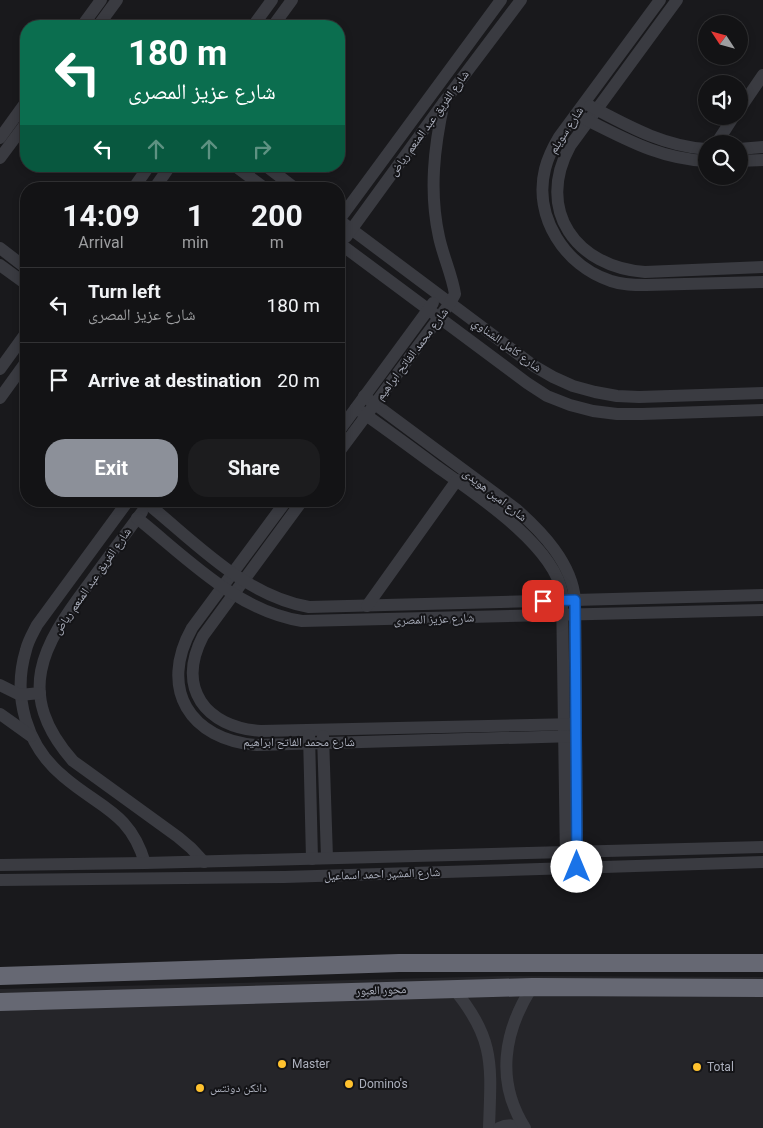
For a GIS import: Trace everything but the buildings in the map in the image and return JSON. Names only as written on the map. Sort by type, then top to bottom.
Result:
[{"type":"highway","points":[[0,976],[400,963],[763,963]]},
{"type":"highway","name":"محور العبور","points":[[0,1002],[532,986],[763,988]]},
{"type":"street","points":[[86,20],[101,0]]},
{"type":"street","points":[[102,20],[117,0]]},
{"type":"street","points":[[257,20],[272,0]]},
{"type":"street","name":"شارع الفريق عبد المنعم رياض","points":[[345,212],[501,0]]},
{"type":"street","name":"شارع الفريق عبد المنعم رياض","points":[[345,238],[521,0]]},
{"type":"street","name":"شارع سويلم","points":[[660,0],[576,114],[550,153],[542,186],[545,211],[554,235],[563,248],[575,260],[599,277],[627,284],[763,282]]},
{"type":"street","name":"شارع سويلم","points":[[677,0],[570,146],[558,176],[559,209],[565,225],[585,251],[613,267],[645,272],[763,267]]},
{"type":"street","points":[[277,20],[288,2]]},
{"type":"street","points":[[748,97],[763,75]]},
{"type":"street","points":[[444,102],[435,154],[435,208],[439,235],[455,294],[444,299]]},
{"type":"street","points":[[584,103],[648,136],[680,145],[698,147]]},
{"type":"street","points":[[0,138],[20,110]]},
{"type":"street","points":[[576,114],[648,150],[677,158],[698,160]]},
{"type":"street","points":[[0,158],[20,131]]},
{"type":"street","points":[[748,148],[763,147]]},
{"type":"street","points":[[748,161],[763,160]]},
{"type":"street","points":[[243,172],[257,182]]},
{"type":"street","points":[[274,172],[287,182]]},
{"type":"street","name":"شارع كامل الشناوي","points":[[345,225],[534,366],[553,377],[581,388],[617,396],[763,393]]},
{"type":"street","points":[[0,248],[20,263]]},
{"type":"street","name":"شارع كامل الشناوي","points":[[345,249],[527,383],[547,396],[570,405],[593,412],[617,414],[763,410]]},
{"type":"street","points":[[0,265],[20,280]]},
{"type":"street","name":"شارع محمد الفاتح ابراهيم","points":[[345,441],[361,412],[444,299]]},
{"type":"street","points":[[0,369],[20,341]]},
{"type":"street","points":[[0,398],[20,370]]},
{"type":"street","name":"شارع امين هويدى","points":[[370,400],[498,495],[526,518],[557,553],[572,582],[569,600],[562,616],[562,662],[570,730]]},
{"type":"street","name":"شارع محمد الفاتح ابراهيم","points":[[345,426],[361,412]]},
{"type":"street","name":"شارع امين هويدى","points":[[361,412],[457,480],[508,519],[532,543],[556,574],[576,615],[576,662],[570,730],[572,868]]},
{"type":"street","points":[[368,606],[457,480]]},
{"type":"street","name":"شارع الفريق عبد المنعم رياض","points":[[124,507],[37,626],[26,649],[21,674],[20,695],[24,718],[31,736],[47,760],[63,776],[124,822],[134,835],[145,863]]},
{"type":"street","name":"شارع الفريق عبد المنعم رياض","points":[[145,507],[59,626],[42,663],[39,682],[40,693],[51,732],[62,748],[85,771],[178,837],[204,862]]},
{"type":"street","name":"شارع عزيز المصرى","points":[[155,507],[238,577],[277,599],[292,604],[325,608],[763,595]]},
{"type":"street","name":"شارع محمد الفاتح ابراهيم","points":[[282,507],[228,591],[196,650],[192,666],[193,681],[198,696],[207,710],[219,720],[233,727],[261,731],[518,732]]},
{"type":"street","name":"شارع محمد الفاتح ابراهيم","points":[[238,577],[297,507]]},
{"type":"street","name":"شارع عزيز المصرى","points":[[137,518],[228,591],[251,605],[276,616],[289,619],[316,622],[763,610]]},
{"type":"street","name":"شارع محمد الفاتح ابراهيم","points":[[228,591],[192,628],[184,643],[180,656],[178,685],[186,707],[197,721],[210,732],[232,741],[257,745],[323,743],[570,730]]},
{"type":"street","points":[[562,662],[576,662]]},
{"type":"street","points":[[0,685],[20,695],[40,693]]},
{"type":"street","points":[[0,714],[31,736]]},
{"type":"street","points":[[309,730],[312,859]]},
{"type":"street","points":[[323,730],[327,858]]},
{"type":"street","points":[[47,760],[58,756],[62,748]]},
{"type":"street","points":[[311,804],[325,804]]},
{"type":"street","name":"شارع المشير احمد اسماعيل","points":[[0,865],[204,862],[763,847]]},
{"type":"street","name":"شارع المشير احمد اسماعيل","points":[[0,880],[293,877],[763,862]]},
{"type":"street","points":[[525,1128],[514,1106],[508,1085],[506,1065],[513,1023],[521,1004],[532,986]]},
{"type":"street","points":[[453,988],[473,1015],[487,1046],[491,1078],[489,1128]]},
{"type":"street","points":[[499,1128],[506,1125],[516,1125],[525,1128]]},
{"type":"shaded area","points":[[507,976],[763,977],[763,1128],[0,1128],[0,989]]},
{"type":"place","name":"Master","points":[[282,1064]]},
{"type":"place","name":"Total","points":[[697,1067]]},
{"type":"place","name":"Domino's","points":[[349,1084]]},
{"type":"place","name":"دانكن دونتس","points":[[200,1088]]},
{"type":"route","points":[[543,601],[575,600],[577,867]]}]
